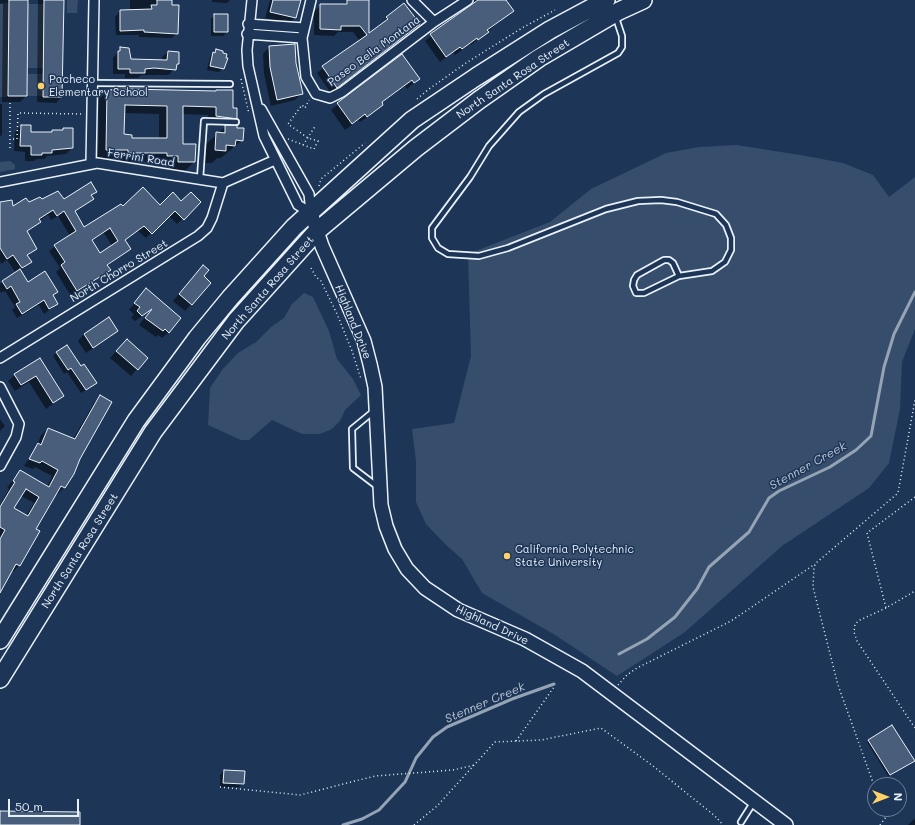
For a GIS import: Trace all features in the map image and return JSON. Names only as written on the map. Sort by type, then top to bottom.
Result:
[{"type":"highway","name":"North Santa Rosa Street","points":[[0,640],[136,421],[197,338],[230,298],[294,227],[412,120],[476,77],[550,30],[610,7],[643,0]]},
{"type":"highway","name":"North Santa Rosa Street","points":[[0,679],[153,432],[236,321],[317,231],[416,148],[479,100],[610,7]]},
{"type":"street","points":[[91,164],[94,0]]},
{"type":"street","name":"Highland Drive","points":[[252,0],[247,34],[248,66],[264,136],[298,205],[311,213]]},
{"type":"street","name":"Paseo Bella Montana","points":[[311,0],[302,38],[306,77],[316,94],[330,98],[342,92],[434,22],[468,0]]},
{"type":"street","name":"Paseo Bella Montana","points":[[412,0],[434,22]]},
{"type":"street","points":[[248,24],[304,28]]},
{"type":"street","points":[[247,34],[302,38]]},
{"type":"street","name":"Highland Drive","points":[[255,97],[309,194],[311,213],[317,231],[364,341],[374,379],[380,489],[384,520],[395,549],[407,569],[425,588],[458,610],[525,639],[570,663],[786,825]]},
{"type":"street","points":[[223,183],[275,160]]},
{"type":"street","name":"Ferrini Road","points":[[0,182],[97,163],[223,183]]},
{"type":"street","name":"North Chorro Street","points":[[0,358],[198,236],[210,223],[223,183]]},
{"type":"street","points":[[0,387],[19,424],[16,437],[0,466]]},
{"type":"lane","points":[[610,7],[622,36],[622,47],[618,53],[544,94],[519,112],[489,146],[470,177],[432,228],[432,238],[438,248],[448,254],[479,256],[508,248],[606,209],[638,201],[677,202],[716,214],[726,225],[731,238],[731,250],[725,262],[712,270],[679,276],[644,293],[636,293],[633,286],[637,275],[664,260],[669,260],[673,263],[679,276]]},
{"type":"lane","points":[[92,83],[230,84]]},
{"type":"lane","points":[[200,179],[204,121],[236,122]]},
{"type":"lane","points":[[376,408],[352,429],[353,468],[380,489]]},
{"type":"lane","points":[[741,822],[754,801]]},
{"type":"path","points":[[283,136],[314,149],[318,142],[308,138],[288,124],[302,105],[305,108],[309,101],[310,95],[314,91]]},
{"type":"path","points":[[10,103],[10,148]]},
{"type":"path","points":[[10,139],[17,139],[18,113],[81,114]]},
{"type":"path","points":[[303,145],[316,124]]},
{"type":"path","points":[[311,268],[316,277],[321,281],[336,314],[352,351],[362,384]]},
{"type":"path","points":[[612,693],[627,675],[660,655],[731,621],[816,563],[898,493],[915,400]]},
{"type":"path","points":[[886,608],[867,533],[915,497]]},
{"type":"path","points":[[816,563],[814,567],[813,587],[827,644],[838,685],[871,777]]},
{"type":"path","points":[[915,591],[886,608],[860,620],[855,624],[854,632],[857,641],[915,728]]},
{"type":"path","points":[[516,741],[554,686]]},
{"type":"path","points":[[414,825],[437,806],[495,742],[540,740],[601,728],[653,766],[715,816],[723,825]]},
{"type":"path","points":[[220,788],[300,795],[375,776],[453,770],[475,765]]},
{"type":"shaded area","points":[[67,0],[78,0],[77,13],[67,13]]},
{"type":"shaded area","points":[[0,3],[9,3],[8,97],[0,97]]},
{"type":"shaded area","points":[[28,4],[44,4],[43,68],[28,68]]},
{"type":"shaded area","points":[[28,74],[43,74],[43,96],[27,96]]},
{"type":"shaded area","points":[[737,145],[843,163],[873,175],[889,197],[915,177],[915,329],[902,362],[900,409],[889,463],[869,488],[782,546],[685,632],[617,676],[555,635],[482,593],[462,559],[426,524],[416,502],[416,461],[412,429],[454,423],[471,356],[468,254],[550,222],[591,189],[666,153],[699,147]]},
{"type":"shaded area","points":[[10,161],[15,165],[15,169],[0,172],[0,162]]},
{"type":"shaded area","points":[[304,293],[313,297],[329,331],[337,359],[353,379],[361,395],[345,410],[340,421],[332,429],[320,434],[302,434],[272,420],[249,440],[241,440],[208,425],[210,388],[222,370],[238,353],[256,342],[271,327],[284,318],[292,304]]},
{"type":"building","points":[[9,0],[28,0],[27,96],[8,96]]},
{"type":"building","points":[[44,0],[64,0],[62,97],[43,97]]},
{"type":"building","points":[[157,0],[172,0],[172,5],[179,5],[178,34],[144,32],[144,30],[120,31],[120,10],[152,9],[151,5],[157,5]]},
{"type":"building","points":[[273,0],[301,0],[296,18],[270,12]]},
{"type":"building","points":[[347,0],[369,0],[369,33],[388,19],[386,17],[404,3],[420,24],[337,88],[322,66],[367,35],[360,26],[341,26],[341,30],[320,29],[320,4],[347,4]]},
{"type":"building","points":[[478,0],[506,0],[514,11],[487,30],[489,32],[478,40],[477,38],[462,49],[460,47],[446,57],[430,34]]},
{"type":"building","points":[[214,14],[228,14],[228,32],[214,32]]},
{"type":"building","points":[[295,44],[296,63],[303,94],[277,100],[270,67],[269,46]]},
{"type":"building","points":[[120,47],[129,48],[131,59],[167,60],[168,51],[179,52],[179,64],[177,64],[176,70],[154,68],[145,69],[145,73],[130,73],[130,69],[118,69],[118,51],[120,51]]},
{"type":"building","points":[[216,49],[227,54],[226,58],[228,58],[224,69],[210,66],[213,52],[215,53]]},
{"type":"building","points":[[402,54],[420,79],[414,83],[412,80],[382,102],[383,105],[367,117],[365,114],[352,124],[337,103]]},
{"type":"building","points":[[107,90],[233,90],[233,108],[237,108],[237,119],[216,116],[216,107],[183,106],[183,144],[196,144],[195,162],[178,162],[178,156],[167,156],[167,153],[128,153],[128,150],[106,150]],"holes":[[[125,105],[167,106],[167,138],[132,138],[132,135],[124,134]]]},
{"type":"building","points":[[21,125],[31,125],[31,132],[52,132],[52,130],[73,128],[73,148],[52,150],[52,153],[42,153],[42,155],[31,155],[31,146],[20,146]]},
{"type":"building","points":[[225,125],[237,125],[237,128],[244,128],[243,141],[236,140],[235,146],[226,145],[226,151],[215,150],[216,132],[225,133]]},
{"type":"building","points":[[91,182],[97,192],[91,195],[94,199],[75,211],[84,227],[121,204],[123,206],[143,187],[160,205],[173,192],[181,201],[191,192],[201,202],[184,220],[175,211],[152,234],[144,226],[125,240],[131,249],[107,265],[111,270],[77,291],[61,265],[65,262],[54,245],[76,231],[64,211],[57,216],[53,210],[39,219],[41,222],[27,231],[37,249],[27,255],[32,262],[22,268],[13,255],[7,259],[0,248],[0,202],[12,200],[13,206],[26,198],[29,202],[40,197],[42,199],[58,191],[64,199]],"holes":[[[110,228],[118,241],[100,253],[92,240]]]},
{"type":"building","points":[[203,265],[209,270],[204,276],[211,283],[192,305],[179,294]]},
{"type":"building","points":[[20,269],[28,282],[45,271],[58,292],[53,295],[58,304],[49,309],[44,300],[22,314],[16,304],[20,302],[11,286],[7,289],[2,281]]},
{"type":"building","points":[[146,288],[181,318],[169,333],[165,329],[163,331],[145,318],[152,309],[142,316],[137,311],[140,307],[134,303]]},
{"type":"building","points":[[109,317],[118,331],[93,348],[84,334]]},
{"type":"building","points":[[127,339],[148,358],[138,370],[116,351]]},
{"type":"building","points":[[67,345],[81,366],[84,364],[97,383],[86,390],[71,368],[68,370],[56,352]]},
{"type":"building","points":[[40,358],[64,396],[53,403],[36,376],[21,385],[14,374]]},
{"type":"building","points":[[100,395],[112,402],[80,459],[74,474],[65,488],[61,486],[36,529],[40,531],[20,566],[16,564],[0,593],[0,539],[5,530],[0,527],[0,507],[15,482],[13,481],[20,470],[49,487],[58,470],[42,461],[40,463],[29,459],[38,443],[41,445],[48,428],[75,439]],"holes":[[[26,489],[39,497],[28,516],[14,508]]]},
{"type":"building","points":[[892,725],[915,761],[890,775],[868,740]]},
{"type":"building","points":[[224,770],[245,771],[244,784],[223,783]]},
{"type":"building","points":[[0,811],[80,812],[80,825],[0,825]]},
{"type":"waterway","name":"Stenner Creek","points":[[619,654],[647,639],[675,617],[697,589],[709,567],[749,532],[769,498],[779,491],[830,467],[856,450],[871,436],[884,367],[894,334],[915,292]]},
{"type":"waterway","name":"Stenner Creek","points":[[343,825],[362,819],[379,810],[405,782],[416,758],[433,737],[447,727],[512,699],[554,684]]},
{"type":"place","name":"Pacheco Elementary School","points":[[41,86]]},
{"type":"place","name":"California Polytechnic State University","points":[[507,556]]}]
